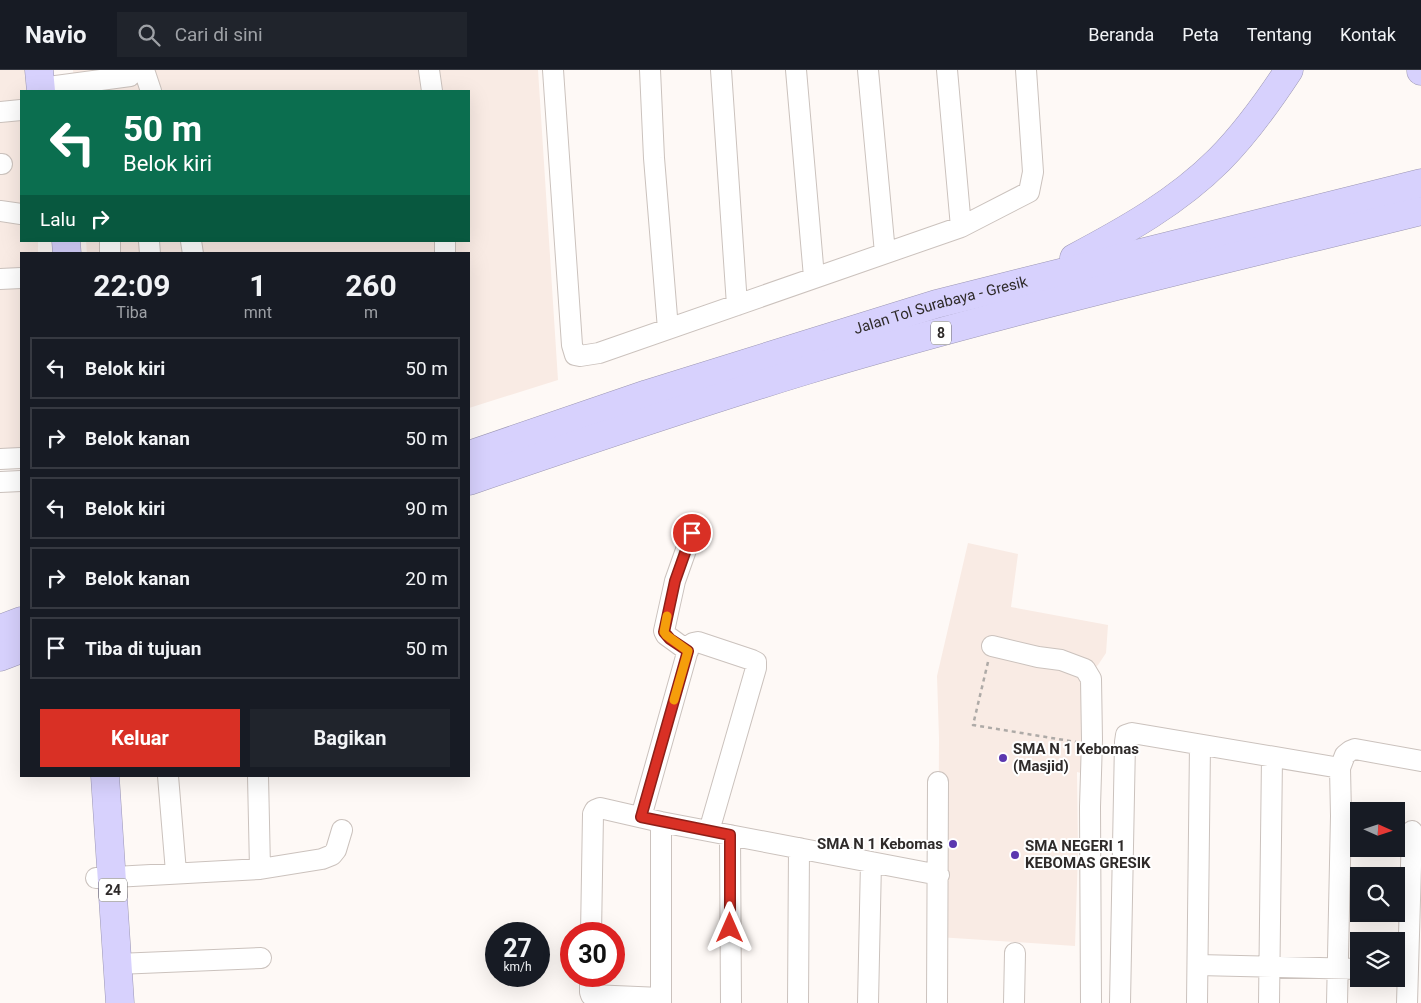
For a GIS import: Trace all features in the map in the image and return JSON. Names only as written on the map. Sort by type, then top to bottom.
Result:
[{"type":"highway","points":[[1035,278],[1129,229],[1185,190],[1218,160],[1258,116],[1289,70]]},
{"type":"highway","name":"Jalan Tol Surabaya - Gresik","points":[[470,455],[647,394],[936,304],[1421,183]]},
{"type":"highway","name":"Jalan Tol Surabaya - Gresik","points":[[470,481],[635,424],[823,366],[1037,306],[1421,211]]},
{"type":"highway","points":[[0,629],[20,621]]},
{"type":"highway","points":[[0,657],[20,648]]},
{"type":"highway","name":"24","points":[[90,777],[117,964],[120,1003]]},
{"type":"highway","name":"24","points":[[104,777],[106,1003]]},
{"type":"street","points":[[429,70],[432,90]]},
{"type":"street","points":[[553,70],[572,335],[574,353],[578,356],[599,353],[961,226],[1029,192],[1033,172],[1026,70]]},
{"type":"street","points":[[650,70],[654,158],[668,328]]},
{"type":"street","points":[[721,70],[737,305]]},
{"type":"street","points":[[796,70],[814,277]]},
{"type":"street","points":[[868,70],[885,253]]},
{"type":"street","points":[[948,70],[961,226]]},
{"type":"street","points":[[49,82],[89,75],[132,78],[150,90]]},
{"type":"street","points":[[0,112],[20,110]]},
{"type":"street","points":[[0,211],[20,214]]},
{"type":"street","points":[[0,279],[20,278]]},
{"type":"street","points":[[0,459],[20,458]]},
{"type":"street","points":[[0,482],[20,481]]},
{"type":"street","points":[[688,651],[670,639],[664,632],[675,581],[692,533]]},
{"type":"street","points":[[641,817],[689,646],[692,643],[698,642],[756,662],[756,668],[709,831]]},
{"type":"street","points":[[992,646],[1038,657],[1061,660],[1085,670],[1091,679],[1091,1003]]},
{"type":"street","points":[[1120,1003],[1124,742],[1126,735],[1132,733],[1340,768]]},
{"type":"street","points":[[1197,1003],[1200,745]]},
{"type":"street","points":[[1338,1003],[1338,968],[1350,818],[1340,768],[1345,755],[1355,749],[1421,761]]},
{"type":"street","points":[[1269,1003],[1272,757]]},
{"type":"street","points":[[168,777],[176,872]]},
{"type":"street","points":[[258,777],[260,869]]},
{"type":"street","points":[[938,782],[938,1003]]},
{"type":"street","points":[[591,922],[593,814],[600,808],[662,822],[939,875]]},
{"type":"street","points":[[591,987],[591,995],[661,1001],[662,822]]},
{"type":"street","points":[[104,877],[260,869],[322,859],[330,856],[336,850],[342,830]]},
{"type":"street","points":[[1404,932],[1410,830]]},
{"type":"street","points":[[730,835],[731,1003]]},
{"type":"street","points":[[798,1003],[799,848]]},
{"type":"street","points":[[868,1003],[871,862]]},
{"type":"street","points":[[1014,1003],[1015,953]]},
{"type":"street","points":[[117,964],[261,958]]},
{"type":"street","points":[[1198,964],[1350,969]]},
{"type":"street","points":[[1405,987],[1407,1003]]},
{"type":"path","points":[[992,646],[973,725],[1092,744]]},
{"type":"shaded area","points":[[0,70],[27,70],[28,90],[20,90],[20,242],[38,242],[38,252],[20,252],[20,452],[0,453]]},
{"type":"shaded area","points":[[73,70],[538,70],[558,380],[470,408],[470,252],[87,252],[86,242],[470,242],[470,90],[75,90]]},
{"type":"shaded area","points":[[968,543],[1018,554],[1011,607],[1108,625],[1106,653],[1098,665],[1083,679],[1085,774],[1077,772],[1078,851],[1075,946],[938,937],[939,738],[937,676]]},
{"type":"slow traffic","points":[[667,616],[664,632],[688,651],[674,700]]},
{"type":"place","name":"SMA N 1 Kebomas (Masjid)","points":[[1003,758]]},
{"type":"place","name":"SMA N 1 Kebomas","points":[[953,844]]},
{"type":"place","name":"SMA NEGERI 1 KEBOMAS GRESIK","points":[[1015,855]]},
{"type":"route","points":[[692,533],[675,581],[664,632],[670,639],[688,651],[641,817],[730,835],[730,928]]}]
